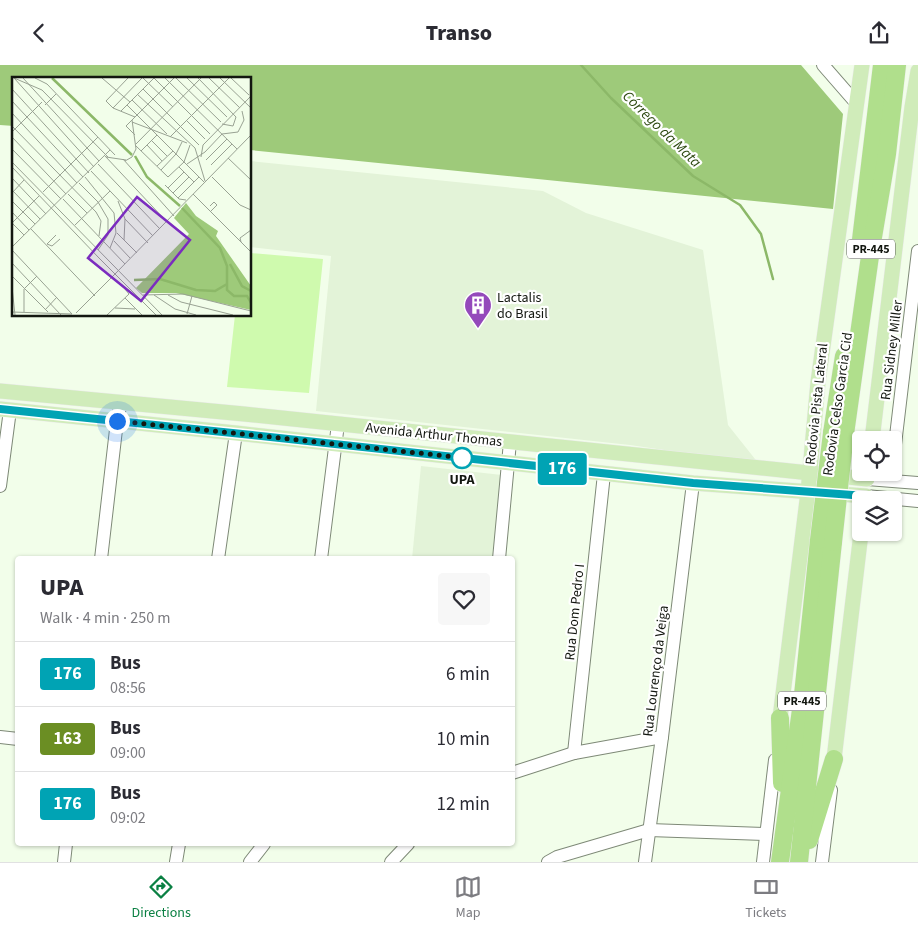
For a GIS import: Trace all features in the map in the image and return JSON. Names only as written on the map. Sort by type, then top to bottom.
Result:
[{"type":"highway","name":"Rodovia Celso Garcia Cid","points":[[801,862],[826,541],[882,65]]},
{"type":"highway","name":"Rodovia Celso Garcia Cid","points":[[838,434],[887,154],[897,65]]},
{"type":"highway","name":"Rodovia Celso Garcia Cid","points":[[780,862],[802,695],[826,541]]},
{"type":"highway","points":[[780,718],[784,830]]},
{"type":"highway","points":[[801,862],[834,759]]},
{"type":"main road","name":"Rodovia Pista Lateral","points":[[780,718],[808,492],[824,329],[862,65]]},
{"type":"main road","name":"PR-445","points":[[873,431],[918,71]]},
{"type":"main road","name":"Avenida Arthur Thomas","points":[[0,391],[338,424],[809,474],[852,475]]},
{"type":"main road","name":"Avenida Arthur Thomas","points":[[5,410],[236,433],[652,479],[852,497]]},
{"type":"main road","points":[[652,479],[662,469],[664,459]]},
{"type":"main road","name":"PR-445","points":[[834,759],[860,541]]},
{"type":"street","points":[[823,65],[857,104]]},
{"type":"street","name":"Rua Sidney Miller","points":[[897,431],[918,251]]},
{"type":"street","points":[[101,556],[117,421],[121,402]]},
{"type":"street","points":[[0,486],[5,410]]},
{"type":"street","points":[[321,556],[338,424]]},
{"type":"street","points":[[218,556],[236,433]]},
{"type":"street","points":[[500,556],[510,442]]},
{"type":"street","name":"Rua Dom Pedro I","points":[[574,753],[604,474]]},
{"type":"street","points":[[902,479],[918,483]]},
{"type":"street","name":"Rua Lourenço da Veiga","points":[[644,862],[662,737],[693,483]]},
{"type":"street","points":[[902,500],[918,501]]},
{"type":"street","name":"Rodovia Pista Lateral","points":[[763,862],[780,718]]},
{"type":"street","points":[[0,737],[15,739]]},
{"type":"street","points":[[515,772],[574,753],[662,737]]},
{"type":"street","name":"PR-445","points":[[822,862],[834,759]]},
{"type":"street","points":[[548,862],[557,857],[649,830],[766,835]]},
{"type":"street","points":[[64,862],[66,846]]},
{"type":"street","points":[[176,862],[179,846]]},
{"type":"street","points":[[250,862],[262,846]]},
{"type":"street","points":[[391,862],[406,846]]},
{"type":"shaded area","name":"Lactalis do Brasil","points":[[251,161],[543,191],[586,213],[703,250],[728,425],[759,464],[630,445],[316,411],[331,256],[251,247]]},
{"type":"shaded area","points":[[421,466],[502,475],[494,556],[412,556]]},
{"type":"green space","points":[[0,65],[801,65],[843,114],[833,209],[251,150],[251,77],[12,77],[12,126],[0,125]]},
{"type":"green space","points":[[251,253],[323,259],[309,393],[227,387],[235,316],[251,316]]},
{"type":"waterway","name":"Córrego da Mata","points":[[581,65],[611,98],[693,176],[740,205],[761,234],[773,279]]},
{"type":"bus line","name":"176","points":[[0,409],[693,483],[852,495]]},
{"type":"place","name":"Lactalis do Brasil","points":[[478,329]]},
{"type":"place","name":"UPA","points":[[462,458]]},
{"type":"route","points":[[117,421],[464,458],[462,458]]}]
